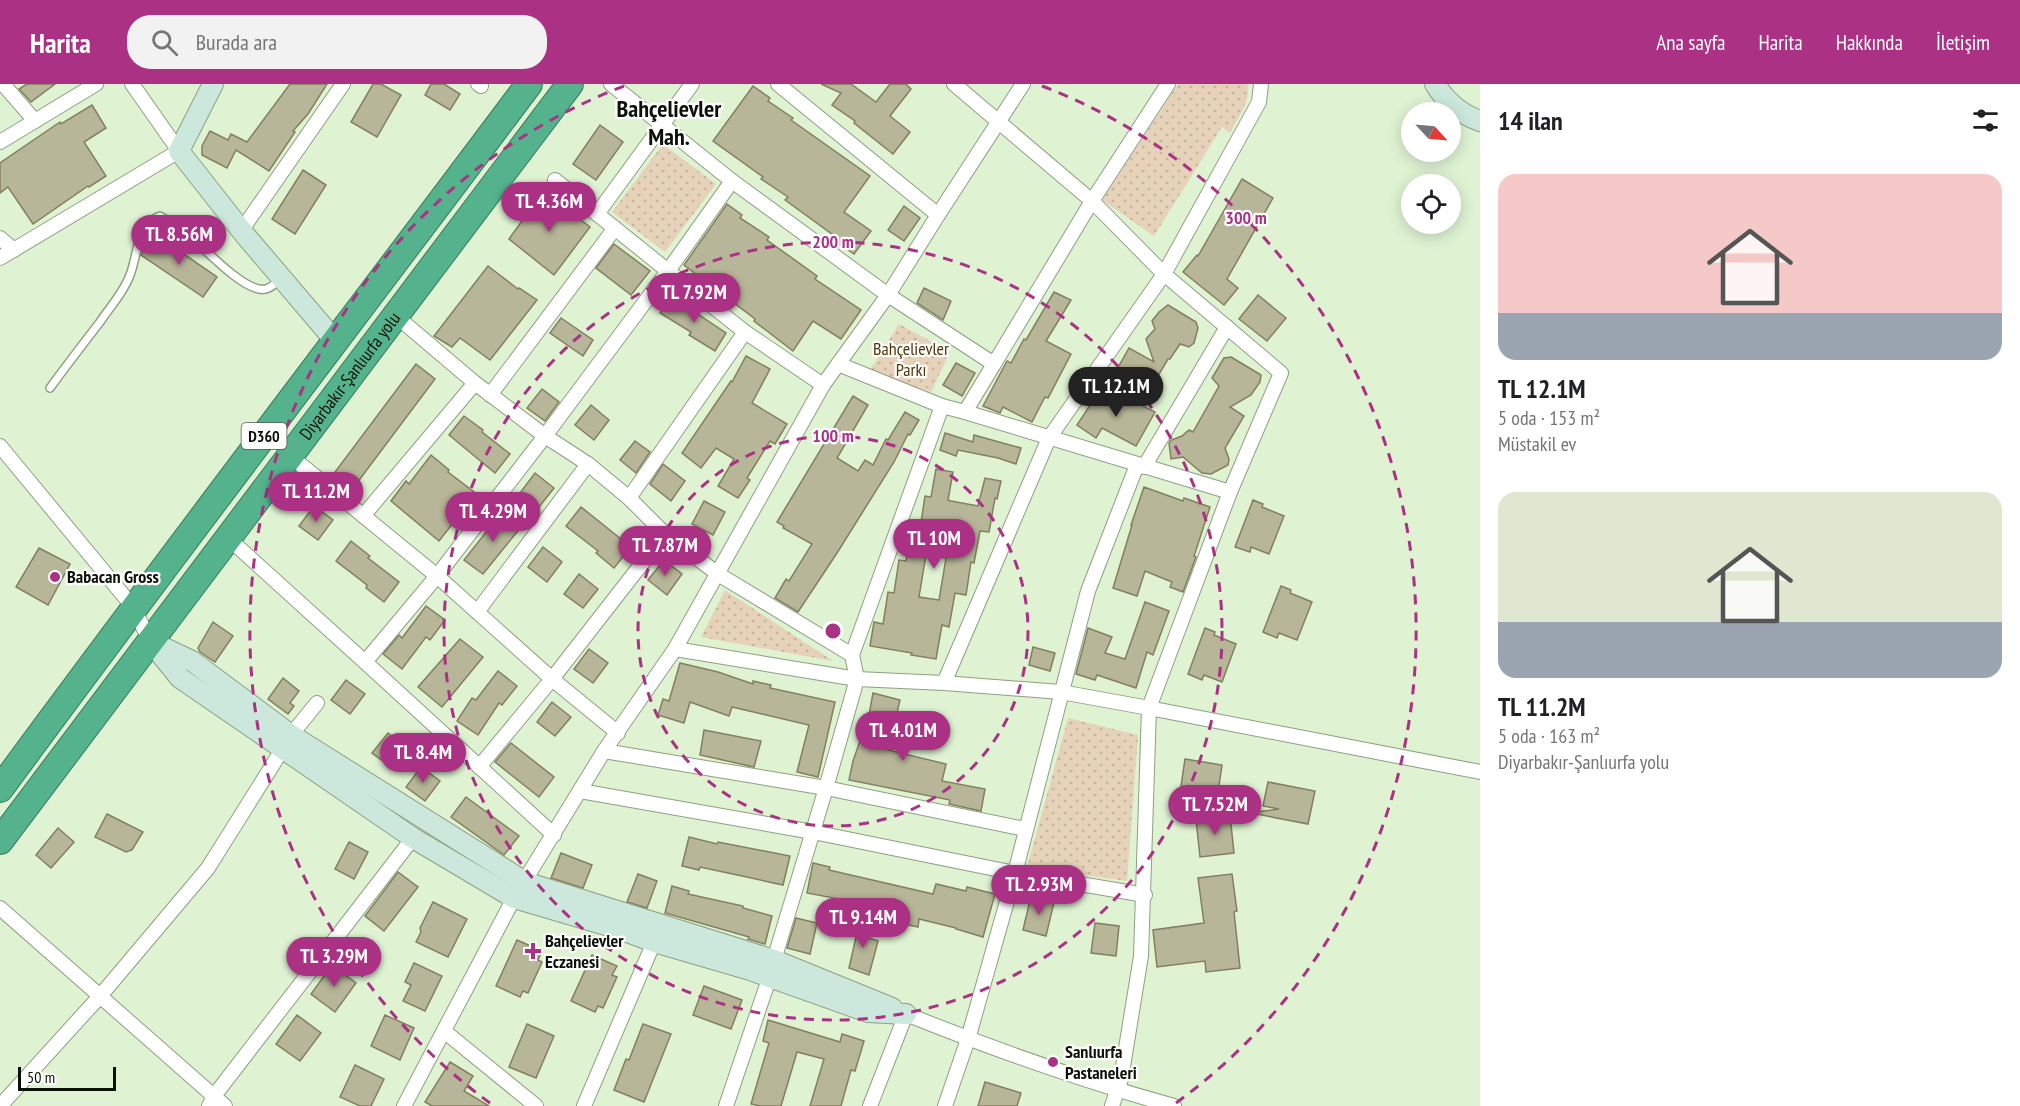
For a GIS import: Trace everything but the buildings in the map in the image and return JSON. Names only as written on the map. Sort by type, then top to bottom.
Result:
[{"type":"highway","name":"Diyarbakır-Şanlıurfa yolu","points":[[0,789],[133,607],[336,342],[529,84]]},
{"type":"highway","name":"Diyarbakır-Şanlıurfa yolu","points":[[0,841],[570,84]]},
{"type":"street","points":[[3,84],[35,121]]},
{"type":"street","points":[[0,142],[96,84]]},
{"type":"street","points":[[132,84],[179,151],[241,231],[336,342]]},
{"type":"street","points":[[0,258],[179,151],[213,84]]},
{"type":"street","points":[[241,231],[343,84]]},
{"type":"street","points":[[611,84],[732,181],[888,295],[994,364]]},
{"type":"street","points":[[597,214],[692,84]]},
{"type":"street","points":[[778,84],[938,214]]},
{"type":"street","points":[[954,84],[1092,201],[1164,274],[1281,373],[1230,492],[1149,708],[1145,896],[1141,956],[1118,1090],[1112,1106]]},
{"type":"street","points":[[404,1106],[520,890],[604,751],[675,649],[823,385],[888,295],[1023,84]]},
{"type":"street","points":[[965,412],[1092,201],[1168,84]]},
{"type":"street","points":[[944,684],[1049,438],[1164,274],[1258,102],[1261,84]]},
{"type":"street","points":[[1435,84],[1443,97],[1464,115],[1480,121]]},
{"type":"street","points":[[555,180],[746,332],[823,385]]},
{"type":"street","points":[[365,662],[437,576],[545,436],[732,181]]},
{"type":"street","points":[[490,395],[615,228]]},
{"type":"street","points":[[0,238],[14,249]]},
{"type":"street","points":[[396,316],[490,395],[545,436],[588,464],[629,498],[665,534],[717,574],[852,655]]},
{"type":"street","points":[[945,1106],[968,1039],[1015,873],[1088,591],[1140,466],[1227,327]]},
{"type":"street","points":[[629,498],[746,332]]},
{"type":"street","points":[[838,364],[942,406],[1230,492]]},
{"type":"street","points":[[363,516],[476,383]]},
{"type":"street","points":[[726,1106],[772,968],[857,679],[852,655],[942,406]]},
{"type":"street","points":[[0,446],[133,607],[150,641],[180,678],[520,890],[772,968],[868,1012],[906,1014],[968,1039],[1118,1090],[1174,1106]]},
{"type":"street","points":[[289,455],[437,576],[552,679],[618,733]]},
{"type":"street","points":[[477,612],[588,464]]},
{"type":"street","points":[[479,767],[552,679],[665,534]]},
{"type":"street","points":[[227,537],[554,835]]},
{"type":"street","points":[[675,649],[857,679],[1061,692],[1480,771]]},
{"type":"street","points":[[1,1101],[100,995],[208,868],[286,742],[317,703]]},
{"type":"street","points":[[286,742],[413,838],[520,890],[654,942],[772,968]]},
{"type":"street","points":[[604,751],[826,788],[1025,829]]},
{"type":"street","points":[[580,791],[813,832],[1015,873],[1145,896]]},
{"type":"street","points":[[212,1101],[413,838]]},
{"type":"street","points":[[0,908],[100,995],[212,1101],[225,1106]]},
{"type":"street","points":[[584,1106],[654,942]]},
{"type":"street","points":[[870,1106],[906,1014]]},
{"type":"street","points":[[444,1031],[536,1106]]},
{"type":"lane","points":[[50,388],[118,298],[130,275],[142,235],[154,218],[160,216],[179,228],[219,264],[258,289],[267,290],[282,279]]},
{"type":"green space","points":[[1178,84],[1247,84],[1248,90],[1243,109],[1230,133],[1222,127],[1154,236],[1102,200]]},
{"type":"green space","points":[[663,144],[716,184],[665,252],[612,212]]},
{"type":"green space","name":"Bahçelievler Parkı","points":[[899,324],[950,352],[931,392],[869,372]]},
{"type":"green space","points":[[725,590],[833,661],[701,637]]},
{"type":"green space","points":[[1068,718],[1138,735],[1127,881],[1027,867]]},
{"type":"place","name":"Babacan Gross","points":[[55,577]]},
{"type":"place","name":"Bahçelievler Eczanesi","points":[[533,951]]},
{"type":"place","name":"Sanlıurfa Pastaneleri","points":[[1053,1062]]},
{"type":"district","name":"Bahçelievler Mah.","points":[[669,123]]}]
